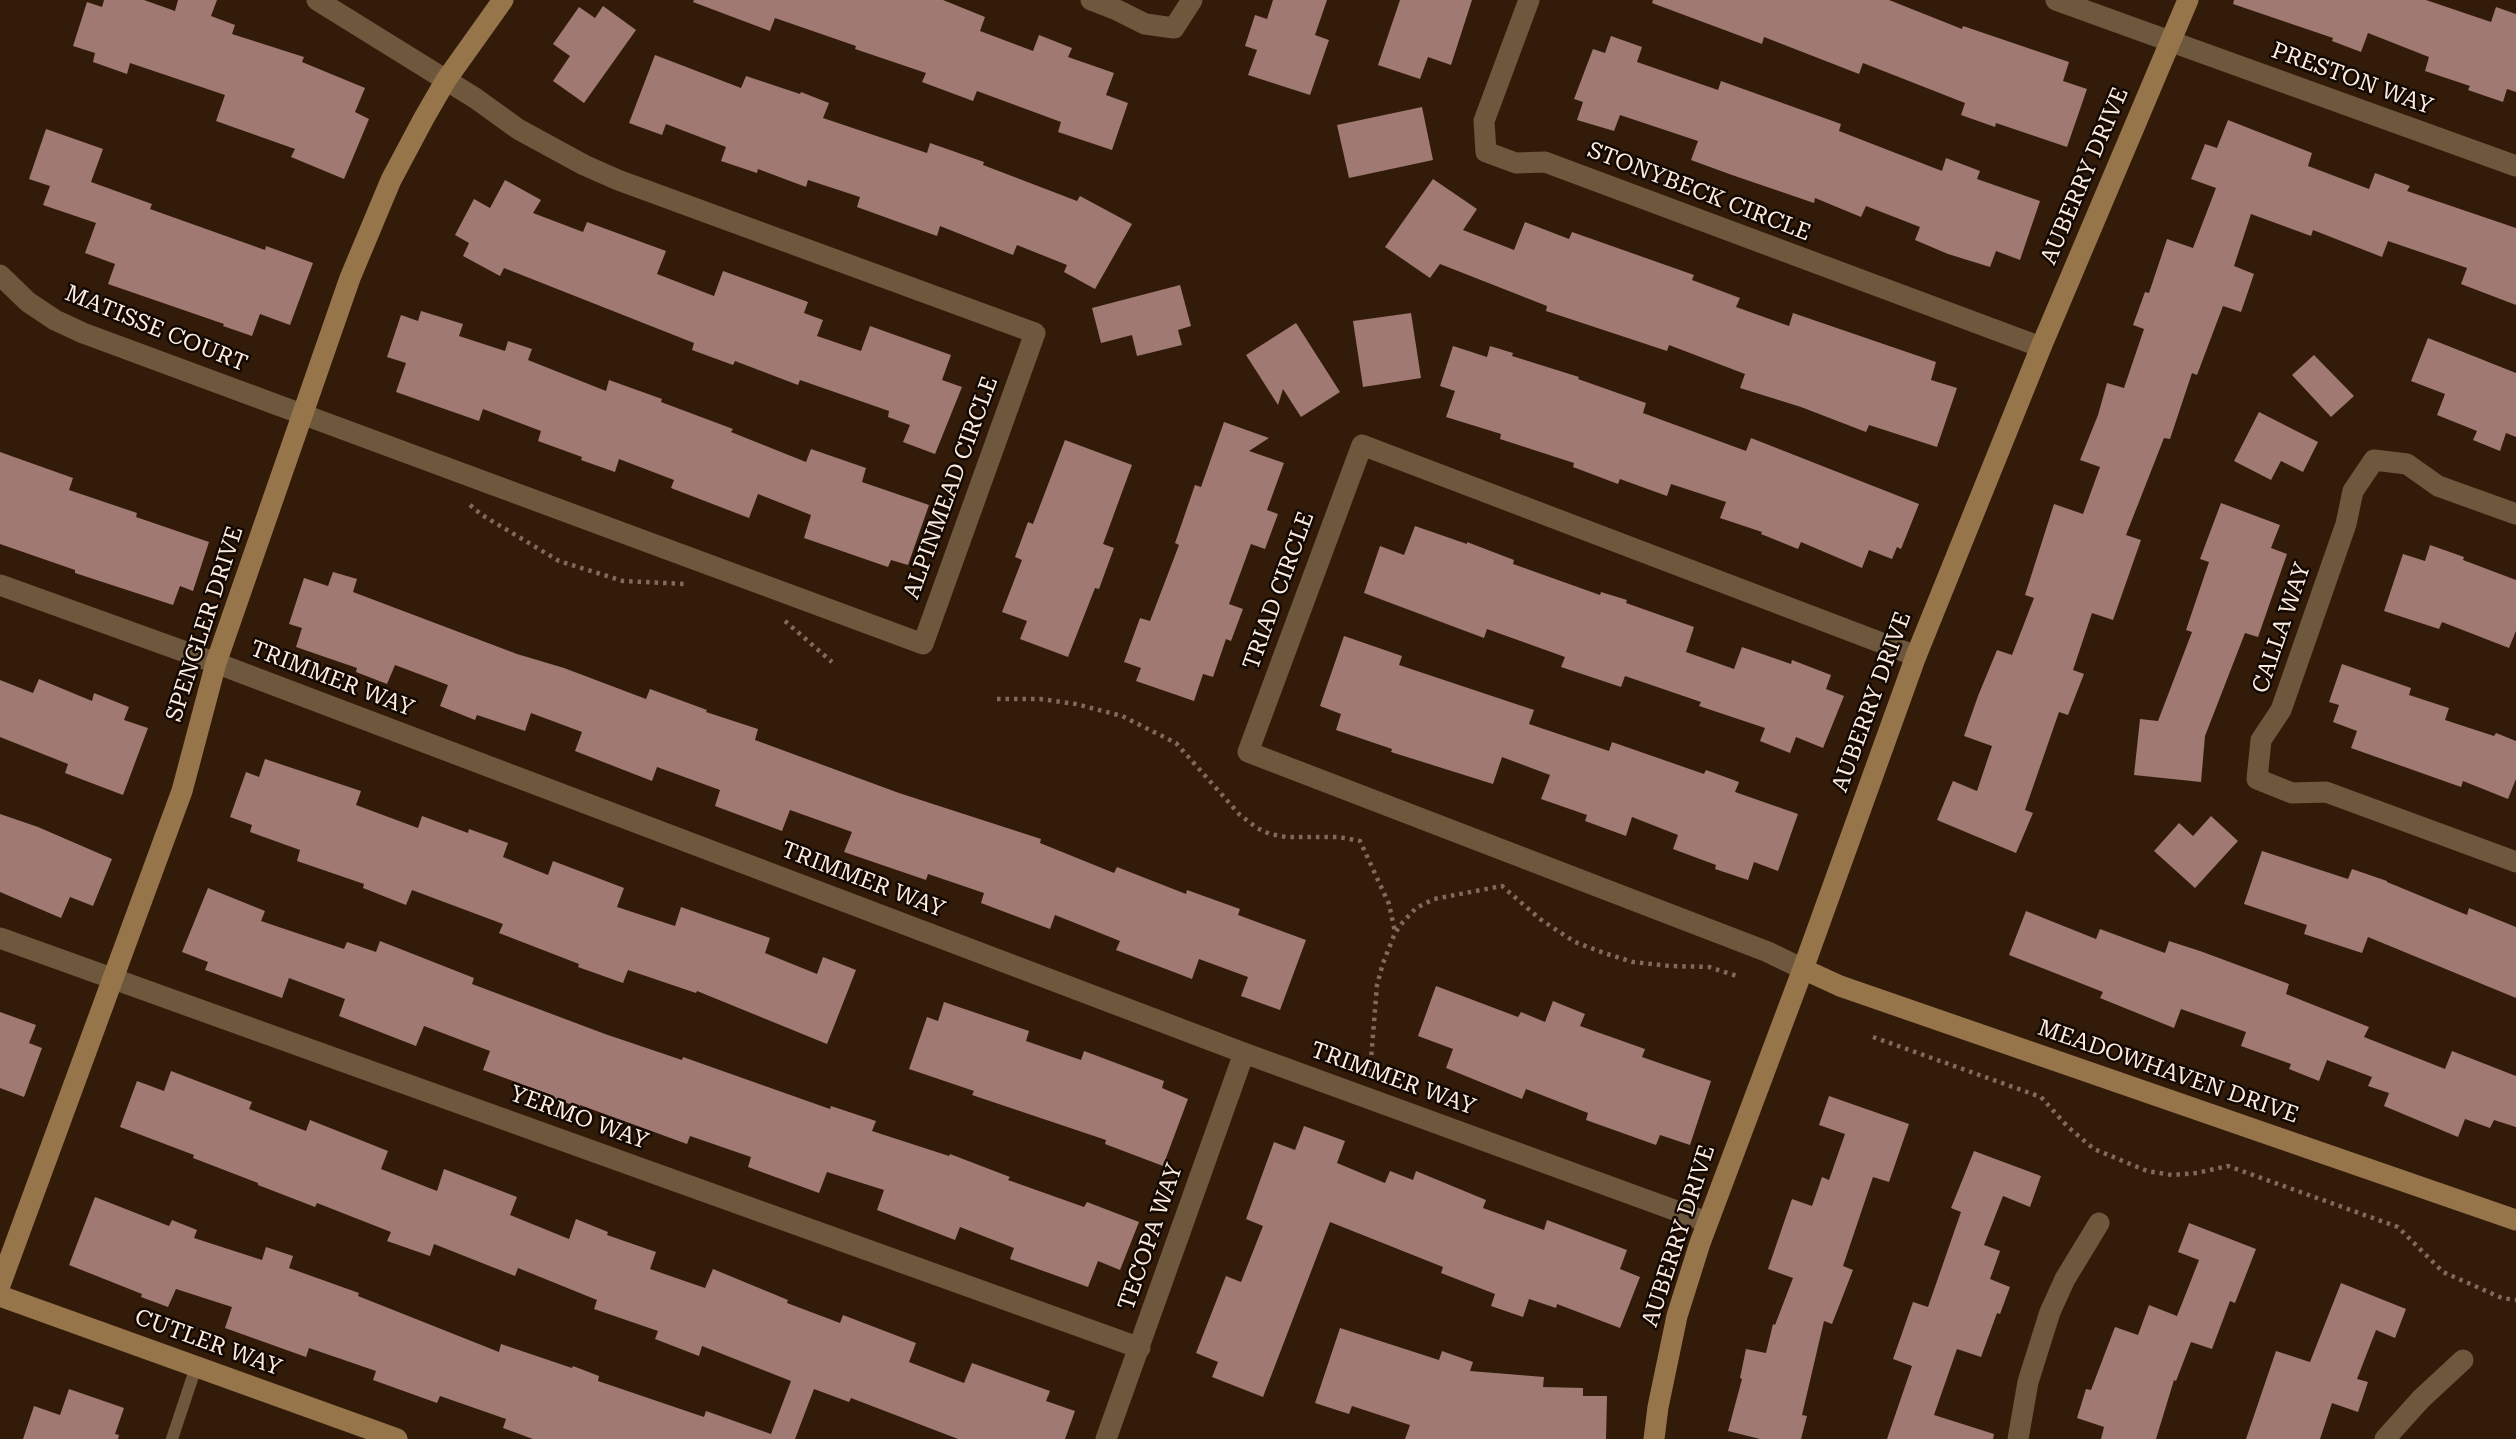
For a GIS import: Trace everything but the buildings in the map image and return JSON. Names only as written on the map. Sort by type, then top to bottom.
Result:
[{"type":"street","points":[[317,0],[446,80]]},
{"type":"street","name":"SPENGLER DRIVE","points":[[0,1285],[182,791],[216,663],[351,278],[391,180],[446,80],[503,0]]},
{"type":"street","points":[[1091,0],[1145,24],[1174,28],[1192,0]]},
{"type":"street","name":"STONYBECK CIRCLE","points":[[1529,0],[1484,121],[1486,152],[1516,163],[1545,162],[2042,347]]},
{"type":"street","points":[[2056,0],[2170,42]]},
{"type":"street","name":"AUBERRY DRIVE","points":[[1654,1439],[1677,1316],[1707,1222],[1803,969],[1916,656],[2188,0]]},
{"type":"street","name":"PRESTON WAY","points":[[2170,42],[2516,166]]},
{"type":"street","name":"ALPINMEAD CIRCLE","points":[[304,413],[923,644],[1035,333],[618,180],[518,129],[446,80]]},
{"type":"street","name":"MATISSE COURT","points":[[0,275],[28,302],[74,329],[304,413]]},
{"type":"street","name":"TRIAD CIRCLE","points":[[1803,969],[1768,952],[1248,752],[1362,445],[1916,656]]},
{"type":"street","name":"CALLA WAY","points":[[2516,514],[2438,486],[2407,464],[2374,460],[2353,491],[2346,524],[2281,710],[2261,740],[2257,779],[2292,793],[2326,792],[2516,862]]},
{"type":"street","name":"TRIMMER WAY","points":[[0,586],[216,663],[1244,1053],[1707,1222]]},
{"type":"street","name":"YERMO WAY","points":[[0,937],[1140,1348]]},
{"type":"street","name":"MEADOWHAVEN DRIVE","points":[[1803,969],[1840,986],[2516,1220]]},
{"type":"street","name":"TECOPA WAY","points":[[1106,1439],[1244,1053]]},
{"type":"street","points":[[2018,1439],[2028,1382],[2050,1312],[2065,1279],[2099,1223]]},
{"type":"street","name":"CUTLER WAY","points":[[0,1296],[397,1439]]},
{"type":"street","points":[[2385,1439],[2421,1399],[2463,1360]]},
{"type":"lane","points":[[172,1439],[196,1367]]},
{"type":"path","points":[[464,500],[521,540],[559,561],[587,572],[623,581],[695,584]]},
{"type":"path","points":[[776,616],[832,662]]},
{"type":"path","points":[[997,699],[1040,699],[1076,704],[1122,716],[1176,743],[1240,815],[1257,828],[1286,837],[1339,837],[1360,841],[1389,904],[1395,933]]},
{"type":"path","points":[[1370,1072],[1377,985],[1395,933],[1416,908],[1434,899],[1502,886],[1540,919],[1575,942],[1633,962],[1670,967],[1709,967],[1737,976]]},
{"type":"path","points":[[1873,1037],[2041,1097],[2068,1127],[2094,1149],[2147,1171],[2172,1175],[2228,1166],[2398,1227],[2443,1272],[2501,1298],[2516,1300]]}]
